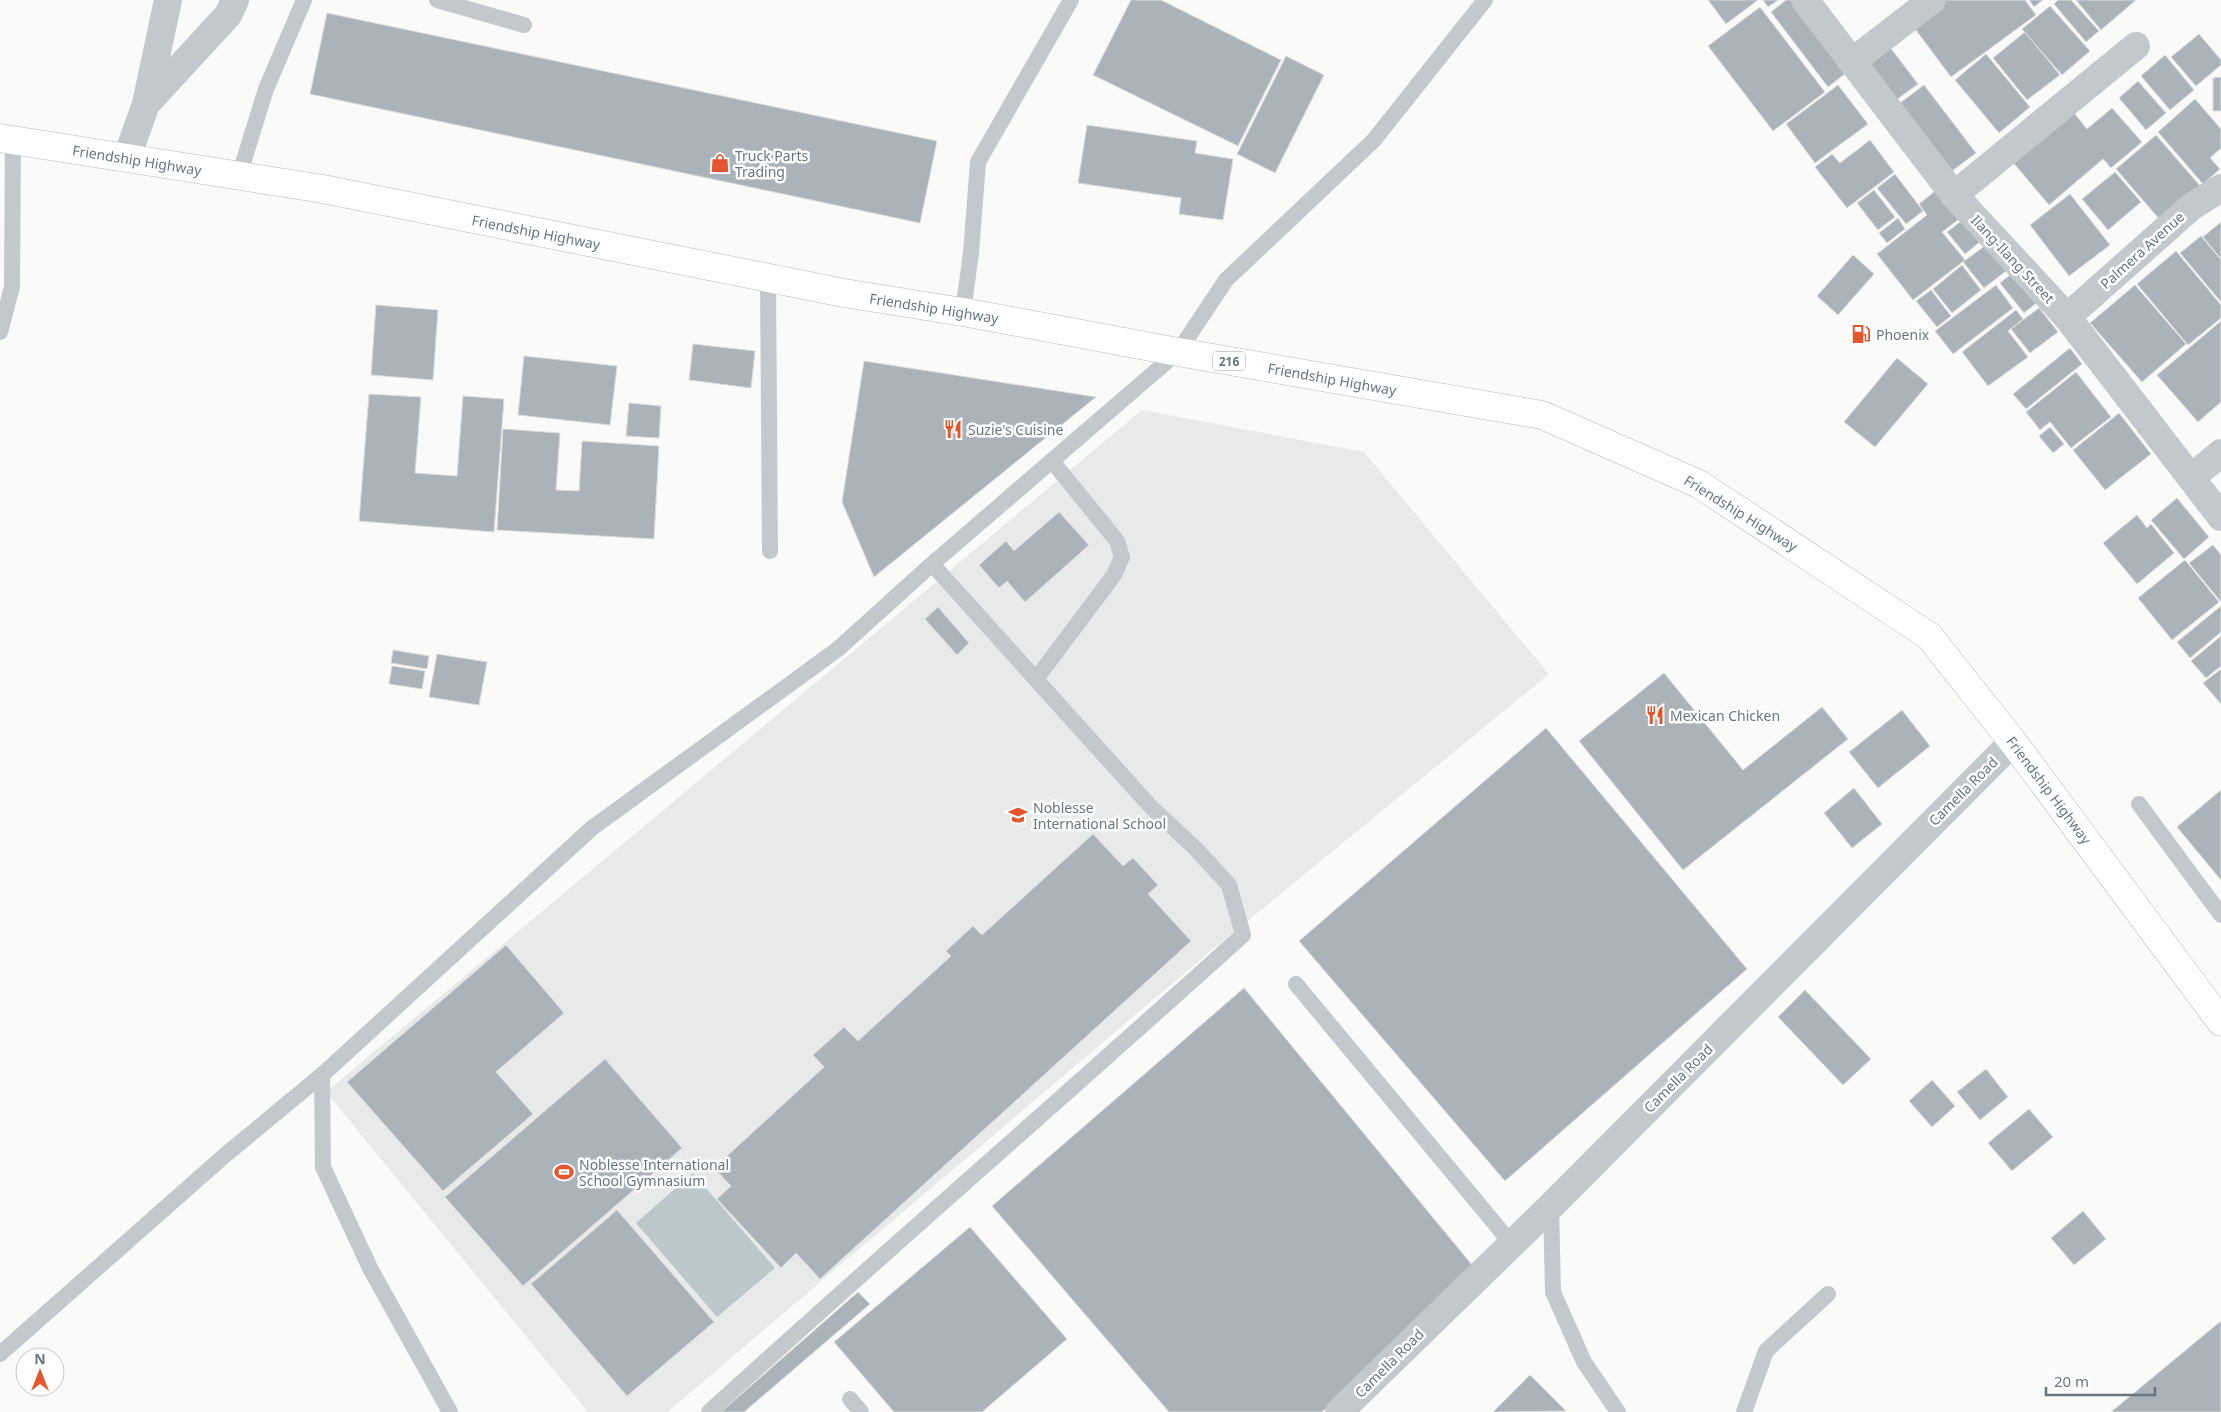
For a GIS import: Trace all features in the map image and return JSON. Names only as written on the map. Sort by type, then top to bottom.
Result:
[{"type":"main road","name":"Friendship Highway","points":[[6,139],[323,189],[844,294],[963,312],[1178,352],[1542,415],[1691,480],[1929,636],[2013,742],[2221,1022]]},
{"type":"street","points":[[128,157],[146,104],[168,0]]},
{"type":"street","points":[[146,104],[228,15],[235,0]]},
{"type":"street","name":"Ilang-Ilang Street","points":[[1805,0],[1954,195],[2066,317],[2221,517]]},
{"type":"street","points":[[1853,61],[1932,0]]},
{"type":"street","points":[[1954,195],[2136,46]]},
{"type":"street","name":"Palmera Avenue","points":[[2066,317],[2191,206],[2221,188]]},
{"type":"street","points":[[2191,478],[2221,453]]},
{"type":"street","name":"Camella Road","points":[[1340,1412],[1551,1206],[2013,742]]},
{"type":"lane","points":[[239,176],[266,89],[304,0]]},
{"type":"lane","points":[[436,0],[524,25]]},
{"type":"lane","points":[[963,312],[971,253],[978,162],[1071,0]]},
{"type":"lane","points":[[0,1354],[224,1156],[322,1075],[592,828],[838,648],[932,564],[1178,352],[1226,280],[1374,140],[1486,0]]},
{"type":"lane","points":[[0,332],[12,288],[6,139]]},
{"type":"lane","points":[[768,278],[770,551]]},
{"type":"lane","points":[[1036,679],[1114,575],[1122,557],[1117,541],[1052,461]]},
{"type":"lane","points":[[709,1412],[858,1276],[1064,1097],[1243,935],[1229,886],[1196,849],[1151,807],[932,564]]},
{"type":"lane","points":[[2139,804],[2221,915]]},
{"type":"lane","points":[[1296,984],[1511,1243]]},
{"type":"lane","points":[[322,1075],[323,1167],[370,1268],[450,1412]]},
{"type":"lane","points":[[1551,1206],[1553,1292],[1584,1362],[1618,1412]]},
{"type":"lane","points":[[1744,1412],[1766,1352],[1828,1294]]},
{"type":"shaded area","name":"Noblesse International School","points":[[1142,410],[1364,452],[1549,674],[1206,955],[667,1412],[588,1412],[326,1092]]},
{"type":"shaded area","points":[[693,1173],[775,1268],[717,1317],[636,1223]]},
{"type":"building","points":[[1131,0],[1161,0],[1281,60],[1238,146],[1093,75]]},
{"type":"building","points":[[1708,0],[1758,0],[1726,24]]},
{"type":"building","points":[[1763,0],[1778,0],[1768,7]]},
{"type":"building","points":[[1786,0],[1798,0],[1851,69],[1828,87],[1771,12]]},
{"type":"building","points":[[1941,0],[2025,0],[2036,15],[1951,77],[1910,22]]},
{"type":"building","points":[[2029,0],[2043,0],[2034,7]]},
{"type":"building","points":[[2058,0],[2071,0],[2099,31],[2086,42],[2054,4]]},
{"type":"building","points":[[2076,0],[2136,0],[2101,30]]},
{"type":"building","points":[[2050,6],[2090,51],[2062,75],[2022,29]]},
{"type":"building","points":[[1760,7],[1825,92],[1773,131],[1708,46]]},
{"type":"building","points":[[327,13],[937,141],[920,223],[310,94]]},
{"type":"building","points":[[2025,32],[2060,75],[2027,100],[1993,58]]},
{"type":"building","points":[[2199,34],[2221,60],[2221,65],[2196,86],[2171,57]]},
{"type":"building","points":[[1886,42],[1918,84],[1896,100],[1864,58]]},
{"type":"building","points":[[1986,54],[2030,107],[1999,133],[1955,80]]},
{"type":"building","points":[[2165,55],[2194,90],[2170,110],[2141,76]]},
{"type":"building","points":[[1286,56],[1324,75],[1275,173],[1237,154]]},
{"type":"building","points":[[2221,77],[2221,111],[2213,111],[2213,78]]},
{"type":"building","points":[[2138,81],[2166,113],[2146,130],[2119,98]]},
{"type":"building","points":[[1838,85],[1868,124],[1815,163],[1786,124]]},
{"type":"building","points":[[1924,85],[1976,153],[1944,177],[1892,109]]},
{"type":"building","points":[[2195,99],[2221,129],[2221,148],[2210,158],[2220,169],[2203,184],[2158,132]]},
{"type":"building","points":[[2112,108],[2142,142],[2111,168],[2103,159],[2049,205],[2011,160],[2071,109],[2087,129]]},
{"type":"building","points":[[1087,125],[1197,141],[1195,153],[1233,159],[1223,220],[1179,214],[1181,198],[1078,183]]},
{"type":"building","points":[[2156,135],[2201,187],[2161,221],[2116,169]]},
{"type":"building","points":[[1870,140],[1894,172],[1847,208],[1815,167],[1832,154],[1840,163]]},
{"type":"building","points":[[2115,172],[2141,202],[2108,230],[2082,199]]},
{"type":"building","points":[[1895,174],[1923,211],[1906,224],[1877,188]]},
{"type":"building","points":[[1940,187],[1963,216],[1942,232],[1965,260],[1913,300],[1877,254],[1927,215],[1919,204]]},
{"type":"building","points":[[1874,190],[1895,217],[1878,230],[1857,203]]},
{"type":"building","points":[[2070,194],[2110,245],[2069,276],[2030,225]]},
{"type":"building","points":[[1898,218],[1905,229],[1887,243],[1879,233]]},
{"type":"building","points":[[1964,219],[1981,241],[1965,254],[1947,232]]},
{"type":"building","points":[[2221,222],[2221,259],[2203,237]]},
{"type":"building","points":[[2201,236],[2221,260],[2221,302],[2180,253]]},
{"type":"building","points":[[1986,245],[2006,271],[1984,288],[1963,262]]},
{"type":"building","points":[[2176,251],[2221,305],[2221,318],[2188,345],[2137,284]]},
{"type":"building","points":[[1853,255],[1874,274],[1838,315],[1817,296]]},
{"type":"building","points":[[1962,265],[1981,290],[1952,313],[1933,289]]},
{"type":"building","points":[[2015,271],[2039,301],[2024,313],[2000,283]]},
{"type":"building","points":[[1996,285],[2013,308],[1953,354],[1935,331]]},
{"type":"building","points":[[2135,285],[2186,344],[2142,382],[2090,323]]},
{"type":"building","points":[[1931,290],[1951,316],[1937,327],[1916,301]]},
{"type":"building","points":[[376,305],[438,310],[433,380],[371,375]]},
{"type":"building","points":[[2039,308],[2058,332],[2030,353],[2011,329]]},
{"type":"building","points":[[2016,310],[2023,319],[2008,331],[2028,357],[1988,386],[1962,352]]},
{"type":"building","points":[[2221,321],[2221,402],[2198,422],[2157,375]]},
{"type":"building","points":[[693,344],[755,351],[751,388],[689,380]]},
{"type":"building","points":[[2070,348],[2082,364],[2026,409],[2013,394]]},
{"type":"building","points":[[524,356],[617,366],[610,425],[518,415]]},
{"type":"building","points":[[1897,358],[1928,384],[1875,447],[1844,422]]},
{"type":"building","points":[[864,361],[1096,397],[874,577],[842,502]]},
{"type":"building","points":[[2076,372],[2111,417],[2071,448],[2050,422],[2040,430],[2026,412]]},
{"type":"building","points":[[369,394],[421,397],[415,473],[457,476],[463,396],[504,399],[494,532],[359,521]]},
{"type":"building","points":[[629,403],[661,406],[659,438],[626,436]]},
{"type":"building","points":[[2119,413],[2151,454],[2105,490],[2073,450]]},
{"type":"building","points":[[2050,427],[2064,444],[2053,453],[2039,436]]},
{"type":"building","points":[[503,429],[560,433],[556,490],[579,491],[582,441],[659,446],[654,539],[497,530]]},
{"type":"building","points":[[2177,498],[2209,537],[2184,559],[2151,520]]},
{"type":"building","points":[[1059,512],[1089,545],[1025,602],[1007,581],[999,588],[979,565],[1006,541],[1014,551]]},
{"type":"building","points":[[2137,515],[2147,528],[2151,524],[2174,553],[2137,584],[2103,543]]},
{"type":"building","points":[[2213,545],[2221,555],[2221,602],[2189,563]]},
{"type":"building","points":[[2185,560],[2219,602],[2172,640],[2138,598]]},
{"type":"building","points":[[2221,606],[2221,632],[2190,658],[2177,642]]},
{"type":"building","points":[[938,607],[969,643],[957,655],[925,619]]},
{"type":"building","points":[[2221,636],[2221,666],[2206,678],[2191,661]]},
{"type":"building","points":[[393,650],[429,656],[427,669],[391,663]]},
{"type":"building","points":[[437,654],[487,662],[479,705],[429,697]]},
{"type":"building","points":[[392,666],[425,671],[422,689],[389,684]]},
{"type":"building","points":[[2221,669],[2221,704],[2203,683]]},
{"type":"building","points":[[1664,673],[1743,770],[1822,707],[1848,739],[1683,870],[1579,741]]},
{"type":"building","points":[[1902,710],[1930,746],[1878,788],[1849,752]]},
{"type":"building","points":[[1546,728],[1747,969],[1505,1181],[1299,941]]},
{"type":"building","points":[[1854,788],[1882,824],[1852,848],[1824,813]]},
{"type":"building","points":[[2221,790],[2221,880],[2177,827]]},
{"type":"building","points":[[1093,834],[1123,866],[1133,858],[1158,885],[1148,894],[1191,941],[820,1279],[796,1253],[781,1268],[717,1199],[731,1186],[714,1168],[824,1067],[813,1055],[844,1027],[858,1041],[951,956],[946,951],[973,926],[982,935]]},
{"type":"building","points":[[506,945],[564,1013],[496,1072],[533,1114],[443,1191],[347,1082]]},
{"type":"building","points":[[1244,988],[1472,1265],[1322,1412],[1169,1412],[992,1206]]},
{"type":"building","points":[[1805,990],[1871,1059],[1843,1085],[1778,1017]]},
{"type":"building","name":"Noblesse International School Gymnasium","points":[[605,1059],[682,1148],[523,1286],[445,1197]]},
{"type":"building","points":[[1986,1069],[2008,1097],[1980,1120],[1957,1092]]},
{"type":"building","points":[[1932,1080],[1955,1106],[1932,1127],[1909,1101]]},
{"type":"building","points":[[2029,1109],[2053,1137],[2012,1171],[1988,1143]]},
{"type":"building","points":[[617,1210],[714,1322],[627,1396],[531,1284]]},
{"type":"building","points":[[2083,1211],[2106,1239],[2074,1265],[2051,1238]]},
{"type":"building","points":[[970,1227],[1067,1339],[982,1412],[894,1412],[834,1342]]},
{"type":"building","points":[[858,1292],[870,1304],[744,1412],[721,1412]]},
{"type":"building","points":[[2221,1321],[2221,1412],[2111,1412]]},
{"type":"building","points":[[1530,1375],[1566,1411],[1493,1412]]},
{"type":"place","name":"Truck Parts Trading","points":[[720,163]]},
{"type":"place","name":"Phoenix","points":[[1861,334]]},
{"type":"place","name":"Suzie's Cuisine","points":[[953,429]]},
{"type":"place","name":"Mexican Chicken","points":[[1655,715]]},
{"type":"place","name":"Noblesse International School","points":[[1018,815]]},
{"type":"place","name":"Noblesse International School Gymnasium","points":[[564,1172]]}]
